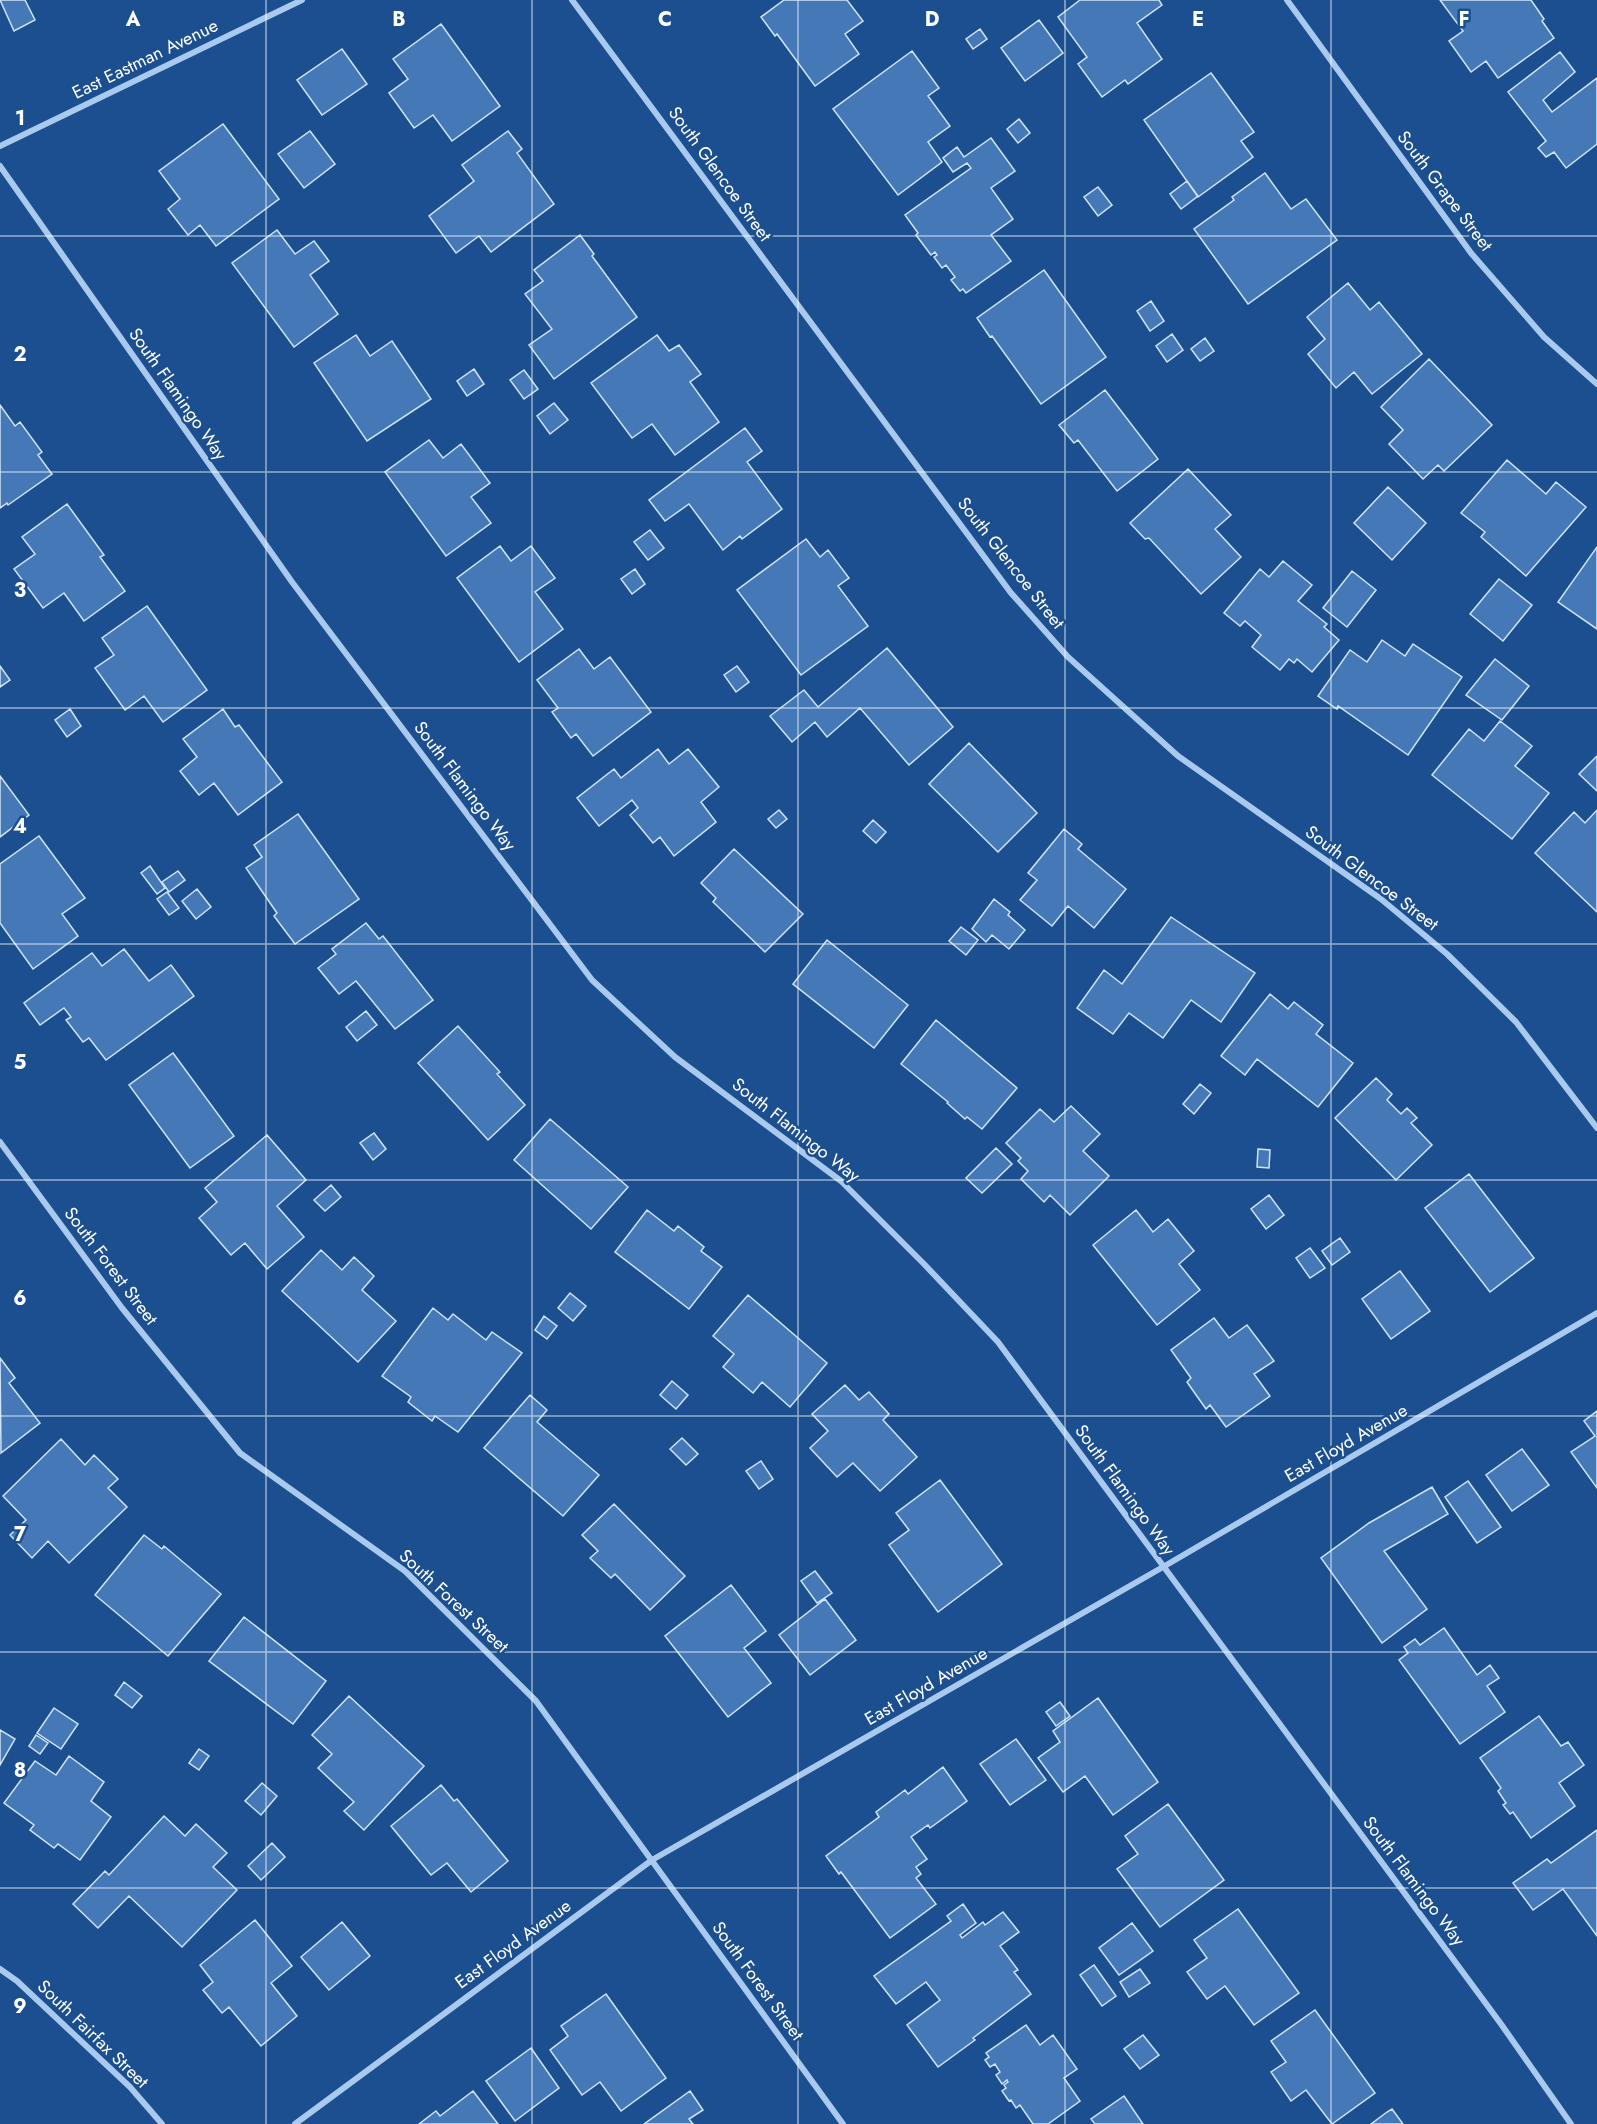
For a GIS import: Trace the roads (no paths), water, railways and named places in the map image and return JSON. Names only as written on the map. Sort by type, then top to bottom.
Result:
[{"type":"street","name":"East Eastman Avenue","points":[[0,146],[302,0]]},
{"type":"street","name":"South Glencoe Street","points":[[572,0],[1011,593],[1068,657],[1178,756],[1381,899],[1447,954],[1516,1022],[1597,1128]]},
{"type":"street","name":"South Grape Street","points":[[1287,0],[1471,253],[1544,337],[1597,384]]},
{"type":"street","name":"South Flamingo Way","points":[[0,166],[292,582],[592,980],[675,1057],[841,1181],[998,1342],[1494,2014],[1571,2124]]},
{"type":"street","name":"South Forest Street","points":[[0,1142],[123,1308],[240,1453],[405,1571],[536,1701],[843,2124]]},
{"type":"street","name":"East Floyd Avenue","points":[[295,2124],[652,1860],[1163,1567],[1597,1313]]},
{"type":"street","name":"South Fairfax Street","points":[[0,1969],[17,1981],[130,2087],[162,2124]]}]
